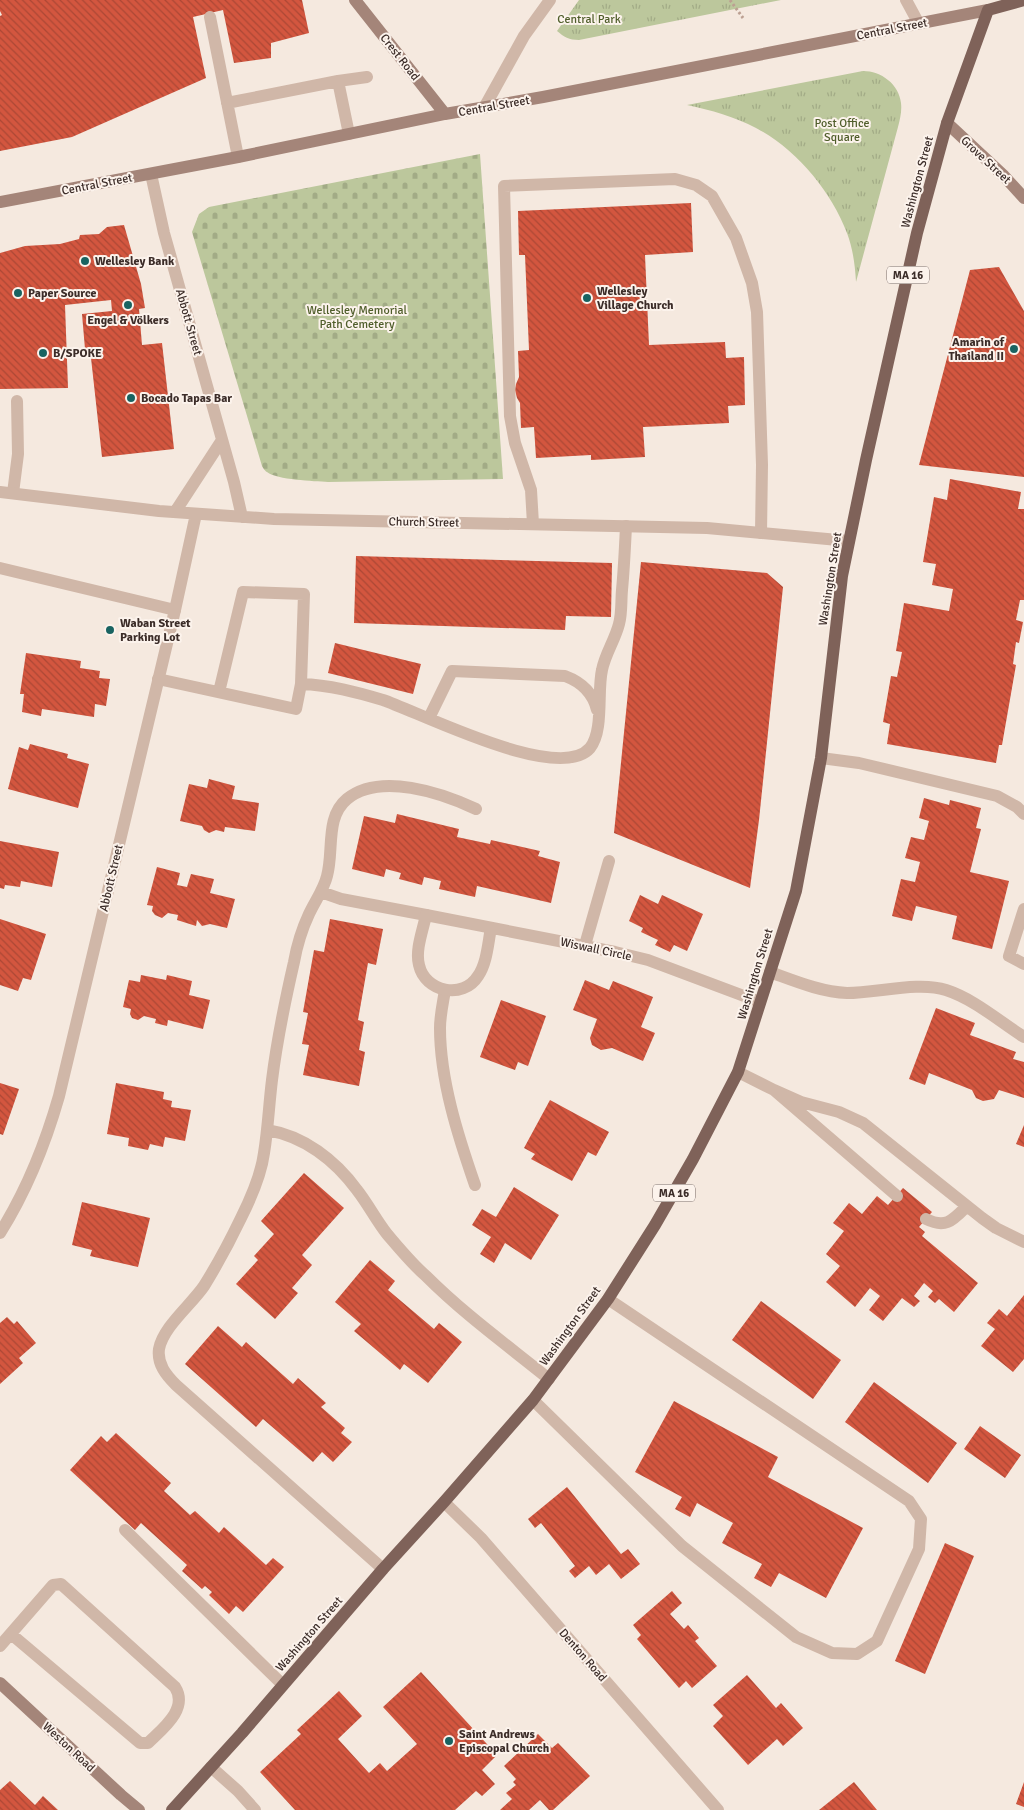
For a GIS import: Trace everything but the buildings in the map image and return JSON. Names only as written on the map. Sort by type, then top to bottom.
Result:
[{"type":"main road","name":"Crest Road","points":[[354,0],[445,114]]},
{"type":"main road","points":[[988,10],[1024,0]]},
{"type":"main road","name":"Central Street","points":[[0,202],[988,10]]},
{"type":"main road","name":"Washington Street","points":[[172,1810],[533,1400],[608,1299],[655,1225],[693,1159],[738,1072],[796,891],[821,758],[842,576],[917,233],[947,123],[988,10]]},
{"type":"main road","name":"Grove Street","points":[[947,123],[1012,184],[1024,198]]},
{"type":"main road","name":"Weston Road","points":[[0,1683],[121,1795],[140,1810]]},
{"type":"street","points":[[906,0],[919,24]]},
{"type":"street","points":[[484,108],[544,2]]},
{"type":"street","points":[[210,16],[238,157]]},
{"type":"street","points":[[227,103],[367,77]]},
{"type":"street","points":[[338,81],[349,134]]},
{"type":"street","name":"Abbott Street","points":[[151,174],[164,233],[242,517]]},
{"type":"street","points":[[533,524],[531,490],[515,443],[510,416],[504,186],[676,179],[696,184],[712,196],[736,238],[752,283],[757,332],[762,465],[761,533]]},
{"type":"street","points":[[13,493],[18,454],[17,401]]},
{"type":"street","points":[[175,512],[222,440]]},
{"type":"street","name":"Church Street","points":[[0,492],[175,512],[242,517],[707,528],[849,541]]},
{"type":"street","name":"Abbott Street","points":[[0,1233],[34,1171],[59,1096],[175,610],[196,514]]},
{"type":"street","points":[[301,684],[337,687],[383,700],[481,739],[543,758],[565,759],[583,753],[590,748],[596,734],[602,671],[620,619],[626,526]]},
{"type":"street","points":[[0,568],[175,610]]},
{"type":"street","points":[[158,679],[296,709],[301,684],[304,594],[243,592],[219,692]]},
{"type":"street","points":[[429,718],[452,671],[565,676],[574,679],[588,690],[596,705],[598,716]]},
{"type":"street","points":[[821,758],[859,763],[997,796],[1017,806],[1024,814]]},
{"type":"street","points":[[383,1570],[176,1385],[160,1366],[159,1350],[166,1333],[204,1286],[248,1203],[260,1171],[275,1062],[297,946],[327,877],[334,817],[339,808],[354,794],[364,789],[392,786],[442,795],[476,809]]},
{"type":"street","points":[[585,945],[609,861]]},
{"type":"street","name":"Wiswall Circle","points":[[321,892],[342,899],[585,945],[648,960],[760,1002]]},
{"type":"street","points":[[1024,909],[1009,956],[1024,964]]},
{"type":"street","points":[[426,915],[418,963],[426,979],[434,986],[445,990],[456,990],[466,987],[478,977],[483,966],[491,928]]},
{"type":"street","points":[[770,972],[833,992],[864,992],[934,987],[967,1000],[1024,1037]]},
{"type":"street","points":[[445,990],[440,1026],[444,1070],[456,1124],[475,1185]]},
{"type":"street","points":[[738,1072],[801,1102],[839,1112],[863,1123],[996,1228],[1024,1242]]},
{"type":"street","points":[[774,1090],[897,1196]]},
{"type":"street","points":[[267,1130],[293,1136],[322,1154],[343,1173],[387,1234],[424,1275],[465,1312],[549,1379]]},
{"type":"street","points":[[926,1220],[942,1224],[949,1222],[967,1206]]},
{"type":"street","points":[[533,1400],[682,1546],[796,1637],[832,1653],[856,1654],[877,1641],[919,1549],[921,1518],[909,1501],[608,1299]]},
{"type":"street","name":"Denton Road","points":[[444,1502],[481,1538],[718,1810]]},
{"type":"street","points":[[125,1530],[283,1685]]},
{"type":"street","points":[[0,1646],[53,1585],[61,1584],[175,1686],[178,1695],[175,1716],[148,1743],[140,1743],[11,1634]]},
{"type":"street","points":[[211,1767],[238,1791],[255,1810]]},
{"type":"path","points":[[730,0],[743,18]]},
{"type":"green space","name":"Central Park","points":[[579,0],[781,0],[575,40],[567,38],[557,31]]},
{"type":"green space","name":"Post Office Square","points":[[863,71],[876,73],[893,85],[900,96],[901,109],[898,127],[856,282],[851,245],[840,217],[822,187],[798,159],[771,137],[748,124],[723,114],[687,105]]},
{"type":"green space","name":"Wellesley Memorial Path Cemetery","points":[[480,154],[503,479],[328,482],[279,477],[266,472],[262,466],[192,232],[199,214],[209,207]]},
{"type":"place","name":"Wellesley Bank","points":[[85,261]]},
{"type":"place","name":"Paper Source","points":[[18,293]]},
{"type":"place","name":"Wellesley Village Church","points":[[587,298]]},
{"type":"place","name":"Engel & Völkers","points":[[128,305]]},
{"type":"place","name":"Amarin of Thailand II","points":[[1014,349]]},
{"type":"place","name":"B/SPOKE","points":[[43,353]]},
{"type":"place","name":"Bocado Tapas Bar","points":[[131,398]]},
{"type":"place","name":"Waban Street Parking Lot","points":[[110,630]]},
{"type":"place","name":"Saint Andrews Episcopal Church","points":[[449,1741]]}]
